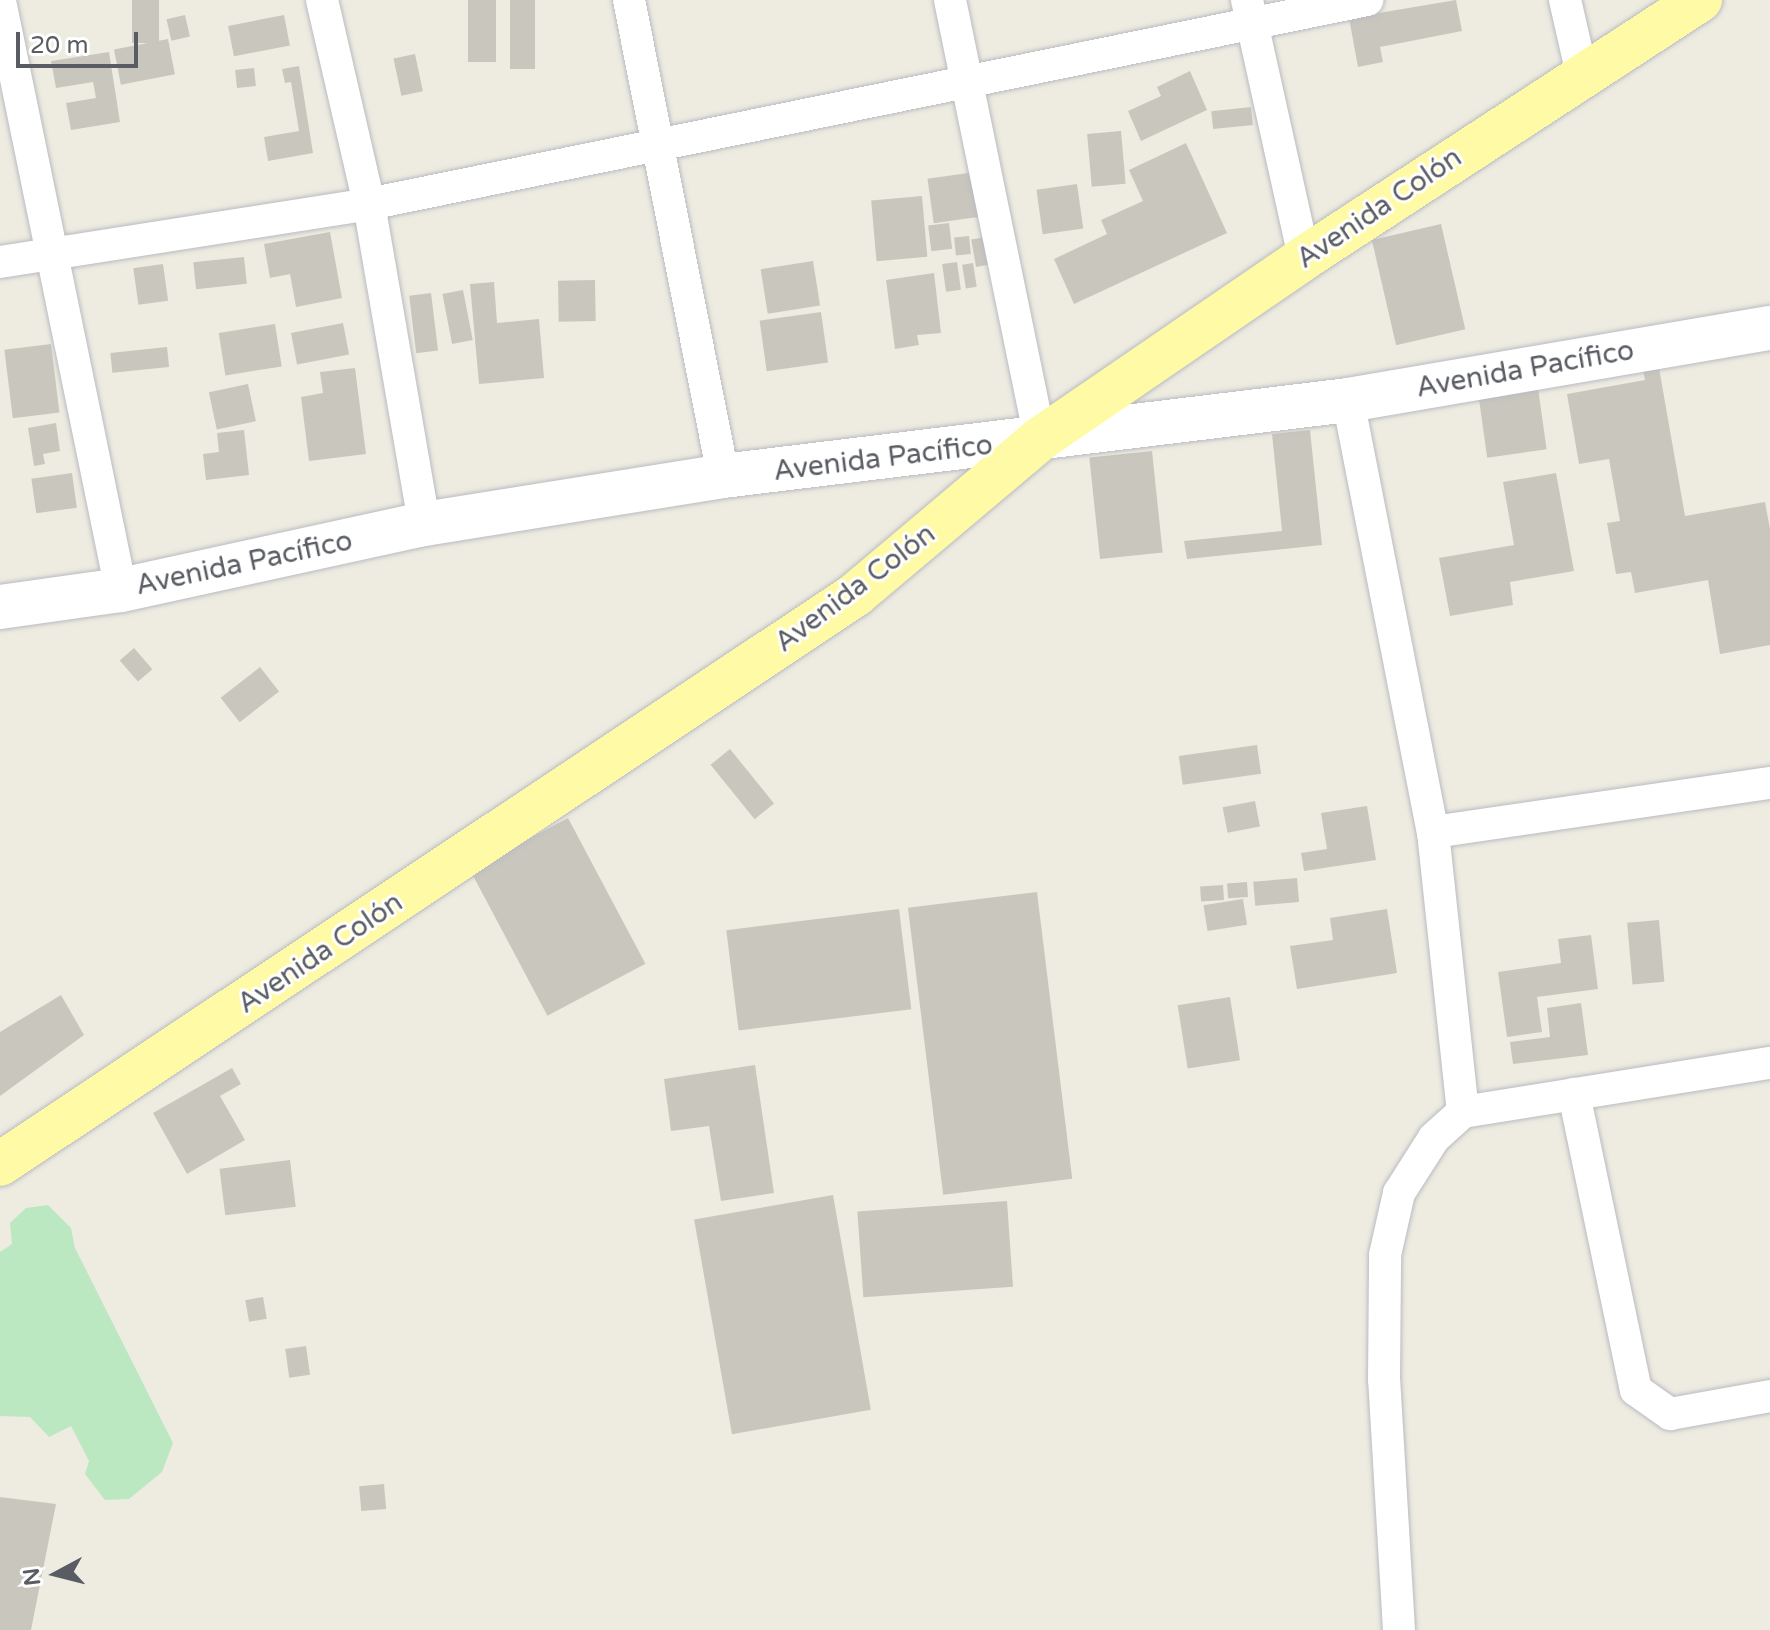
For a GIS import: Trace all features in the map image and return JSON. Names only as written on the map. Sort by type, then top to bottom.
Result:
[{"type":"main road","name":"Avenida Colón","points":[[0,1164],[855,595],[1040,439],[1304,258],[1582,74],[1700,0]]},
{"type":"street","points":[[322,0],[369,204],[424,524]]},
{"type":"street","points":[[629,0],[723,476]]},
{"type":"street","points":[[950,0],[1040,439]]},
{"type":"street","points":[[0,262],[47,251],[369,204],[968,84],[1249,10],[1367,0]]},
{"type":"street","points":[[1565,0],[1582,74]]},
{"type":"street","points":[[0,1],[47,251],[121,590]]},
{"type":"street","points":[[1249,10],[1304,258]]},
{"type":"street","name":"Avenida Pacífico","points":[[0,607],[121,590],[424,524],[723,476],[1348,400],[1770,328]]},
{"type":"street","points":[[1348,400],[1433,832],[1463,1112]]},
{"type":"street","points":[[1433,832],[1770,783]]},
{"type":"street","points":[[1399,1630],[1384,1380],[1385,1255],[1399,1193],[1434,1138],[1463,1112],[1770,1063]]},
{"type":"street","points":[[1574,1094],[1636,1390],[1670,1414],[1770,1396]]},
{"type":"green space","points":[[48,1205],[71,1228],[75,1248],[173,1443],[162,1472],[129,1499],[105,1500],[85,1474],[89,1461],[71,1426],[49,1437],[30,1417],[0,1416],[0,1252],[12,1244],[10,1223],[26,1208]]},
{"type":"building","points":[[132,0],[159,0],[159,43],[132,43]]},
{"type":"building","points":[[468,0],[496,0],[496,62],[468,62]]},
{"type":"building","points":[[510,0],[535,0],[535,69],[510,69]]},
{"type":"building","points":[[1456,0],[1462,31],[1380,47],[1383,62],[1358,67],[1349,18]]},
{"type":"building","points":[[185,15],[190,36],[171,41],[166,19]]},
{"type":"building","points":[[284,15],[290,45],[234,56],[228,26]]},
{"type":"building","points":[[168,39],[175,74],[121,85],[114,49]]},
{"type":"building","points":[[109,52],[120,122],[71,130],[66,103],[96,98],[93,82],[56,88],[51,61]]},
{"type":"building","points":[[415,54],[423,91],[401,96],[393,59]]},
{"type":"building","points":[[299,66],[313,153],[268,161],[264,137],[299,131],[291,82],[285,83],[282,69]]},
{"type":"building","points":[[254,68],[256,86],[237,88],[235,70]]},
{"type":"building","points":[[1190,71],[1207,110],[1141,141],[1128,111],[1161,96],[1157,87]]},
{"type":"building","points":[[1251,107],[1253,125],[1213,129],[1211,111]]},
{"type":"building","points":[[1121,131],[1126,184],[1092,187],[1087,134]]},
{"type":"building","points":[[1186,143],[1227,233],[1074,304],[1054,259],[1107,234],[1101,220],[1143,201],[1129,170]]},
{"type":"building","points":[[975,172],[981,217],[934,223],[927,179]]},
{"type":"building","points":[[1077,184],[1083,229],[1043,234],[1036,190]]},
{"type":"building","points":[[922,196],[927,257],[877,261],[871,200]]},
{"type":"building","points":[[949,223],[952,249],[931,251],[928,226]]},
{"type":"building","points":[[1441,224],[1465,329],[1396,345],[1372,240]]},
{"type":"building","points":[[330,232],[342,298],[296,307],[290,274],[270,278],[264,244]]},
{"type":"building","points":[[969,236],[971,254],[956,255],[954,238]]},
{"type":"building","points":[[985,237],[990,265],[976,267],[971,239]]},
{"type":"building","points":[[244,257],[247,284],[196,289],[193,262]]},
{"type":"building","points":[[813,261],[820,305],[768,314],[761,269]]},
{"type":"building","points":[[957,262],[961,290],[946,292],[942,264]]},
{"type":"building","points":[[973,263],[977,287],[966,288],[962,265]]},
{"type":"building","points":[[163,264],[168,301],[138,305],[133,268]]},
{"type":"building","points":[[934,273],[941,333],[917,335],[919,345],[895,349],[886,280]]},
{"type":"building","points":[[595,280],[596,321],[559,322],[558,281]]},
{"type":"building","points":[[494,282],[497,323],[539,319],[544,378],[479,384],[470,284]]},
{"type":"building","points":[[463,290],[473,340],[452,344],[442,294]]},
{"type":"building","points":[[431,293],[438,351],[416,353],[409,296]]},
{"type":"building","points":[[821,312],[828,363],[767,371],[760,321]]},
{"type":"building","points":[[343,323],[349,354],[297,365],[291,333]]},
{"type":"building","points":[[275,324],[282,366],[225,375],[219,333]]},
{"type":"building","points":[[51,344],[59,412],[13,418],[4,350]]},
{"type":"building","points":[[167,347],[169,367],[112,373],[110,353]]},
{"type":"building","points":[[355,368],[366,454],[309,461],[301,397],[323,393],[320,372]]},
{"type":"building","points":[[1659,368],[1685,516],[1765,502],[1770,529],[1770,645],[1720,654],[1708,580],[1635,593],[1631,572],[1616,574],[1607,523],[1620,521],[1609,459],[1579,464],[1567,394],[1645,380],[1643,371]]},
{"type":"building","points":[[1537,381],[1547,449],[1487,458],[1478,389]]},
{"type":"building","points":[[248,384],[256,421],[217,429],[209,392]]},
{"type":"building","points":[[56,423],[60,451],[43,454],[45,464],[34,466],[28,428]]},
{"type":"building","points":[[244,430],[249,475],[206,480],[203,454],[219,452],[217,433]]},
{"type":"building","points":[[1310,430],[1322,545],[1187,559],[1184,541],[1282,531],[1272,434]]},
{"type":"building","points":[[1152,451],[1163,552],[1100,559],[1089,458]]},
{"type":"building","points":[[72,473],[77,508],[36,513],[31,479]]},
{"type":"building","points":[[1556,473],[1574,571],[1510,582],[1513,605],[1450,616],[1439,558],[1514,545],[1503,482]]},
{"type":"building","points":[[134,648],[152,669],[138,682],[120,660]]},
{"type":"building","points":[[260,667],[279,691],[240,722],[221,698]]},
{"type":"building","points":[[1257,745],[1261,774],[1183,785],[1179,756]]},
{"type":"building","points":[[730,749],[774,803],[755,819],[711,765]]},
{"type":"building","points":[[1255,801],[1260,827],[1228,833],[1223,807]]},
{"type":"building","points":[[1367,806],[1376,860],[1304,871],[1301,853],[1327,849],[1321,813]]},
{"type":"building","points":[[568,818],[645,964],[547,1016],[470,870]]},
{"type":"building","points":[[1297,878],[1299,902],[1255,906],[1253,882]]},
{"type":"building","points":[[1247,882],[1248,897],[1228,898],[1227,883]]},
{"type":"building","points":[[1223,885],[1224,900],[1201,902],[1200,887]]},
{"type":"building","points":[[1037,892],[1072,1179],[943,1195],[908,908]]},
{"type":"building","points":[[1243,899],[1247,925],[1208,931],[1203,905]]},
{"type":"building","points":[[899,909],[911,1009],[739,1030],[726,930]]},
{"type":"building","points":[[1387,909],[1397,973],[1297,989],[1290,946],[1333,940],[1330,918]]},
{"type":"building","points":[[1659,920],[1664,982],[1633,985],[1627,923]]},
{"type":"building","points":[[1591,935],[1598,989],[1537,997],[1542,1032],[1507,1037],[1498,972],[1561,963],[1558,939]]},
{"type":"building","points":[[61,995],[84,1035],[0,1096],[0,1032]]},
{"type":"building","points":[[1230,997],[1240,1060],[1188,1069],[1178,1005]]},
{"type":"building","points":[[1581,1003],[1588,1055],[1513,1064],[1510,1042],[1550,1037],[1547,1008]]},
{"type":"building","points":[[755,1065],[774,1193],[721,1201],[709,1126],[671,1131],[664,1079]]},
{"type":"building","points":[[232,1068],[241,1084],[220,1096],[245,1140],[187,1174],[153,1113]]},
{"type":"building","points":[[290,1160],[296,1207],[225,1215],[220,1169]]},
{"type":"building","points":[[833,1195],[871,1410],[732,1434],[694,1219]]},
{"type":"building","points":[[1007,1201],[1013,1287],[863,1297],[857,1211]]},
{"type":"building","points":[[263,1297],[267,1319],[249,1322],[245,1300]]},
{"type":"building","points":[[306,1346],[310,1375],[289,1378],[285,1349]]},
{"type":"building","points":[[384,1484],[386,1509],[361,1511],[359,1486]]},
{"type":"building","points":[[0,1497],[56,1504],[31,1630],[0,1630]]}]
